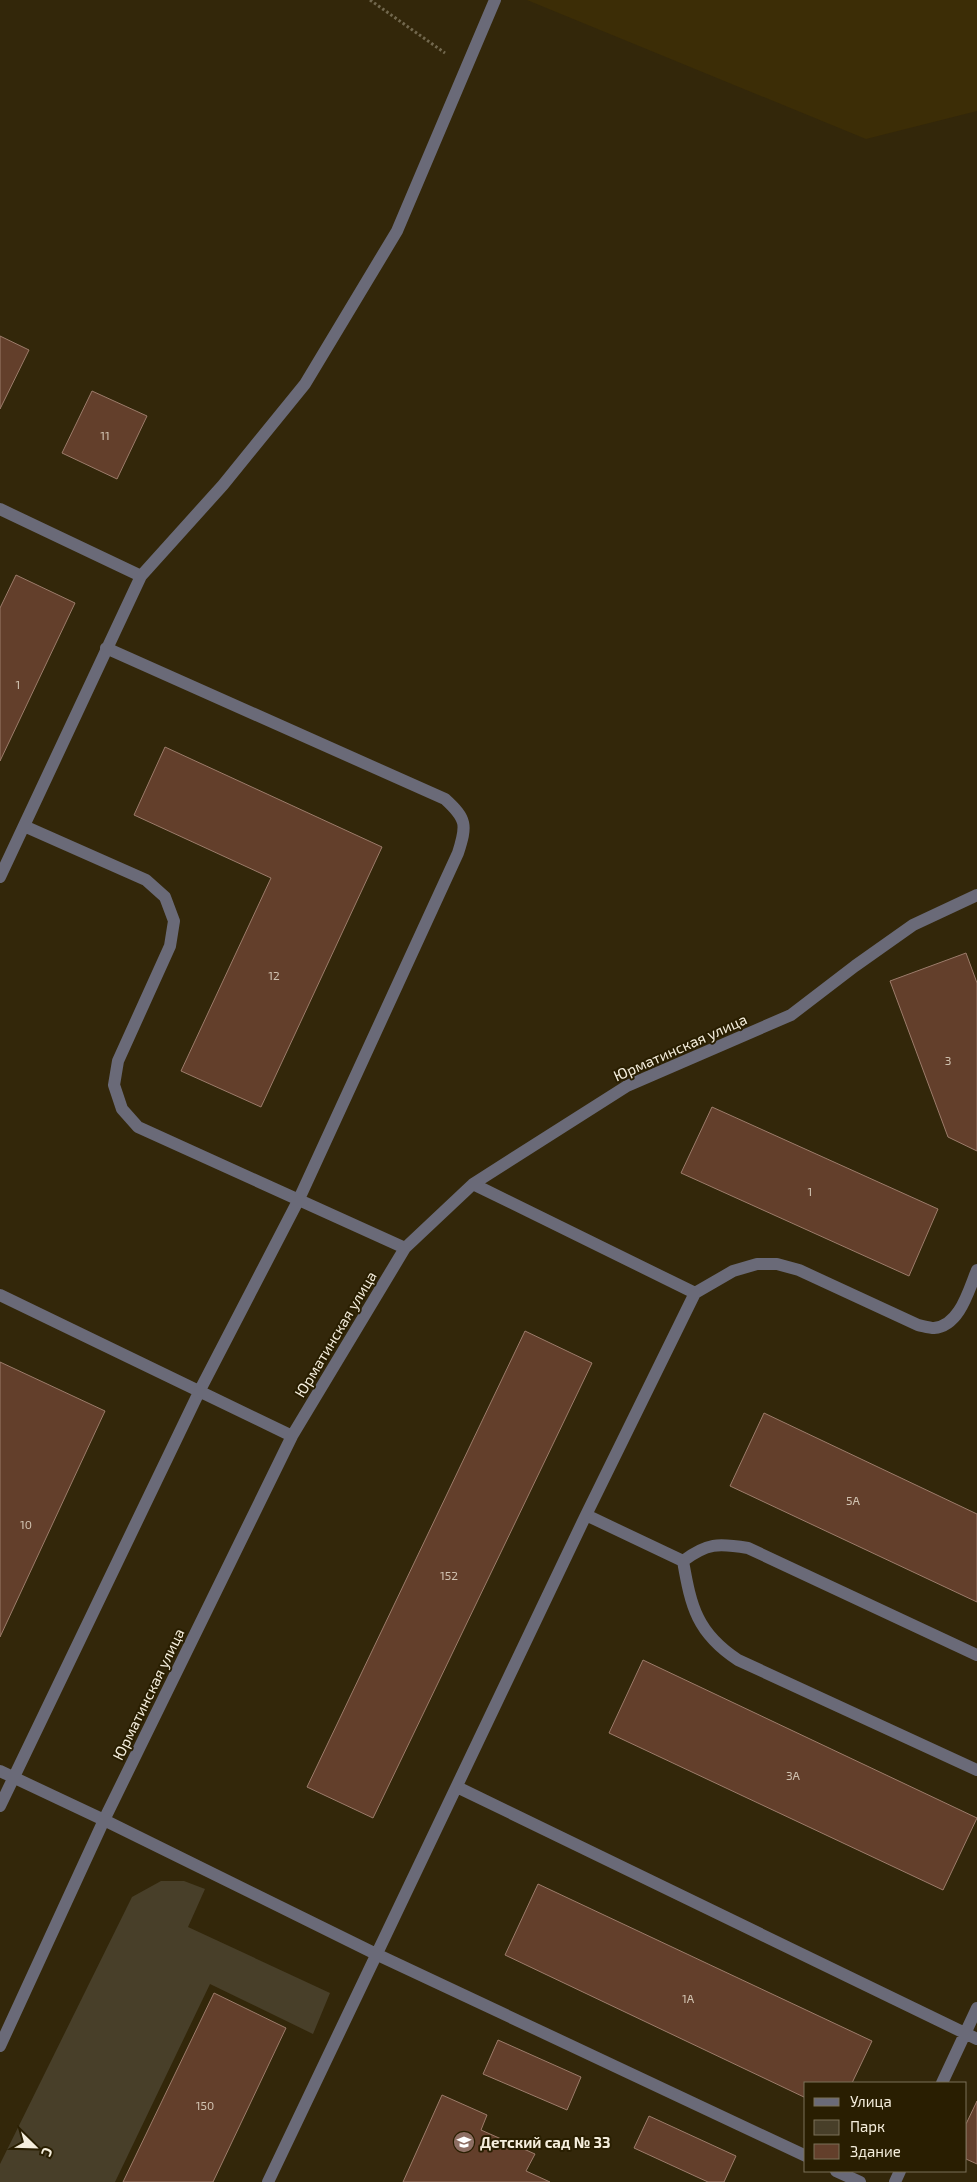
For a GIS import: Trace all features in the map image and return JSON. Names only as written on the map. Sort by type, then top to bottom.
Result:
[{"type":"street","points":[[0,877],[140,576],[222,485],[305,384],[397,231],[495,0]]},
{"type":"street","points":[[0,509],[140,576]]},
{"type":"street","points":[[0,1806],[200,1390],[299,1198],[458,853],[465,833],[460,812],[445,799],[106,648]]},
{"type":"street","points":[[24,826],[146,880],[165,897],[174,922],[170,946],[118,1060],[114,1085],[122,1109],[138,1127],[299,1198],[405,1248]]},
{"type":"street","name":"Юрматинская улица","points":[[0,2046],[104,1820],[292,1436],[405,1248],[473,1184],[627,1086],[791,1015],[913,925],[977,895]]},
{"type":"street","points":[[473,1184],[695,1292]]},
{"type":"street","points":[[268,2182],[378,1955],[586,1514],[695,1292],[733,1271],[757,1264],[777,1264],[799,1270],[918,1325],[934,1328],[949,1322],[959,1310],[977,1270]]},
{"type":"street","points":[[0,1295],[292,1436]]},
{"type":"street","points":[[586,1514],[683,1561]]},
{"type":"street","points":[[683,1561],[700,1548],[726,1544],[748,1548],[977,1655]]},
{"type":"street","points":[[683,1561],[689,1596],[702,1627],[720,1648],[738,1660],[977,1770]]},
{"type":"street","points":[[0,1771],[378,1955],[804,2155]]},
{"type":"street","points":[[457,1786],[971,2036]]},
{"type":"street","points":[[943,2082],[971,2036],[977,2008]]},
{"type":"street","points":[[838,2172],[860,2182]]},
{"type":"path","points":[[370,0],[467,68]]},
{"type":"shaded area","points":[[527,0],[977,0],[977,111],[866,139]]},
{"type":"green space","points":[[161,1881],[184,1881],[205,1889],[188,1927],[330,1993],[313,2034],[210,1984],[115,2182],[0,2182],[0,2164],[132,1897]]},
{"type":"building","points":[[0,336],[29,350],[0,409]]},
{"type":"building","points":[[92,391],[147,416],[117,479],[62,453]]},
{"type":"building","points":[[16,575],[75,603],[0,761],[0,608]]},
{"type":"building","points":[[165,747],[382,847],[261,1107],[181,1071],[271,878],[134,815]]},
{"type":"building","points":[[966,953],[977,983],[977,1151],[948,1137],[890,981]]},
{"type":"building","points":[[712,1107],[938,1209],[909,1276],[681,1173]]},
{"type":"building","points":[[525,1331],[592,1363],[373,1818],[307,1787]]},
{"type":"building","points":[[0,1362],[105,1411],[0,1637]]},
{"type":"building","points":[[764,1413],[977,1514],[977,1602],[730,1486]]},
{"type":"building","points":[[643,1660],[977,1818],[943,1890],[609,1733]]},
{"type":"building","points":[[538,1884],[872,2041],[852,2082],[804,2082],[804,2097],[505,1955]]},
{"type":"building","points":[[214,1993],[286,2028],[213,2182],[123,2182]]},
{"type":"building","points":[[498,2040],[581,2077],[567,2110],[483,2074]]},
{"type":"building","name":"Детский сад № 33","points":[[442,2095],[487,2115],[481,2130],[535,2154],[526,2171],[550,2182],[403,2182]]},
{"type":"building","points":[[977,2101],[977,2164],[967,2159],[967,2122]]},
{"type":"building","points":[[649,2116],[736,2156],[724,2182],[708,2182],[634,2148]]},
{"type":"place","name":"Детский сад № 33","points":[[464,2142]]}]
